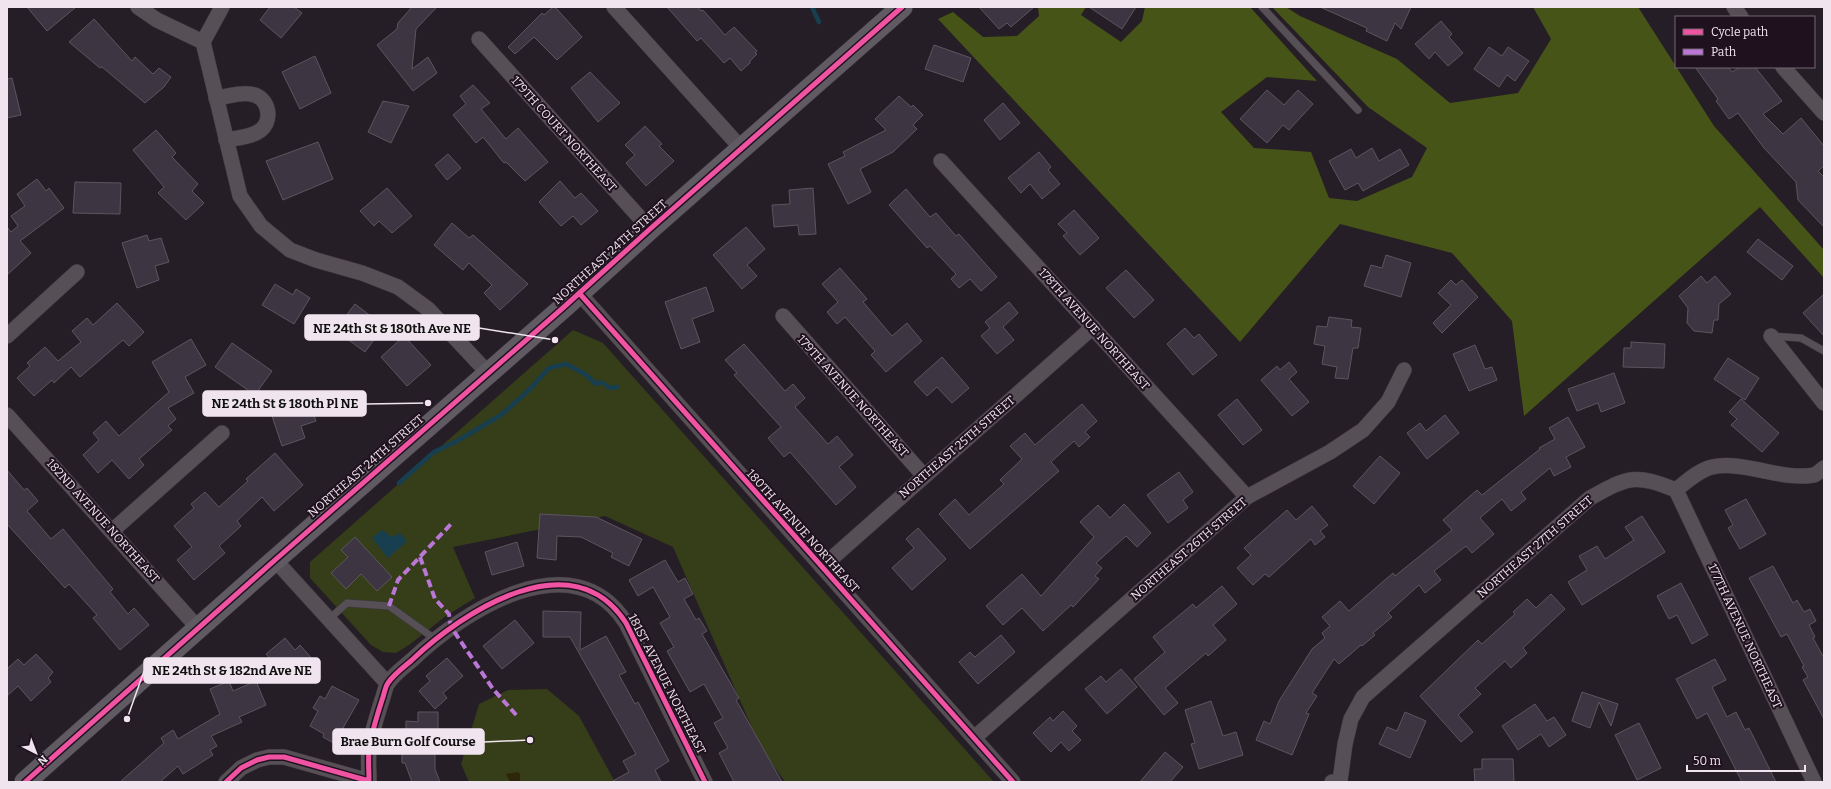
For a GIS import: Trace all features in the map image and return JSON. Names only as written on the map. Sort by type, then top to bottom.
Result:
[{"type":"main road","name":"NORTHEAST 24TH STREET","points":[[25,782],[275,560],[580,294],[650,229],[902,7]]},
{"type":"street","points":[[138,7],[157,20],[203,42]]},
{"type":"street","points":[[222,7],[203,42],[240,196],[261,226],[290,250],[316,260],[362,273],[398,287],[428,309],[488,373]]},
{"type":"street","points":[[614,7],[741,148]]},
{"type":"street","points":[[1734,7],[1740,16]]},
{"type":"street","name":"179TH COURT NORTHEAST","points":[[479,39],[650,229]]},
{"type":"street","points":[[1784,68],[1824,113]]},
{"type":"street","points":[[216,98],[251,94],[262,99],[268,109],[266,123],[262,129],[256,133],[226,140]]},
{"type":"street","name":"178TH AVENUE NORTHEAST","points":[[941,161],[1247,497]]},
{"type":"street","points":[[7,336],[77,272]]},
{"type":"street","name":"180TH AVENUE NORTHEAST","points":[[580,294],[1013,782]]},
{"type":"street","name":"179TH AVENUE NORTHEAST","points":[[783,316],[924,476]]},
{"type":"street","name":"NORTHEAST 25TH STREET","points":[[822,567],[1093,327]]},
{"type":"street","points":[[1771,336],[1824,403]]},
{"type":"street","name":"NORTHEAST 26TH STREET","points":[[974,738],[1247,497],[1330,452],[1363,430],[1388,402],[1404,370]]},
{"type":"street","name":"182ND AVENUE NORTHEAST","points":[[7,415],[198,628]]},
{"type":"street","points":[[112,531],[222,432]]},
{"type":"street","points":[[1676,490],[1695,476],[1711,467],[1727,466],[1795,475],[1815,474],[1824,468]]},
{"type":"street","name":"NORTHEAST 27TH STREET","points":[[1337,782],[1351,719],[1363,697],[1590,498],[1616,484],[1635,478],[1652,481],[1676,490]]},
{"type":"street","name":"177TH AVENUE NORTHEAST","points":[[1676,490],[1814,782]]},
{"type":"street","points":[[275,560],[387,683]]},
{"type":"street","name":"181ST AVENUE NORTHEAST","points":[[435,639],[455,623],[492,603],[521,590],[546,585],[585,589],[603,598],[618,610],[626,623],[706,782]]},
{"type":"street","points":[[226,782],[242,768],[257,760],[269,757],[284,757],[369,781],[369,750],[387,683],[435,639]]},
{"type":"lane","points":[[1262,7],[1358,110]]},
{"type":"lane","points":[[1771,336],[1801,338],[1824,351]]},
{"type":"lane","points":[[329,619],[347,603],[389,606],[435,639]]},
{"type":"green space","points":[[1038,7],[1086,7],[1081,15],[1121,42],[1142,21],[1145,7],[1250,7],[1317,81],[1267,77],[1221,112],[1254,148],[1311,152],[1329,198],[1357,201],[1412,177],[1427,148],[1368,107],[1272,7],[1286,7],[1300,16],[1397,59],[1450,103],[1518,93],[1551,39],[1533,7],[1638,7],[1675,65],[1675,68],[1677,68],[1714,126],[1824,250],[1824,278],[1760,207],[1524,416],[1512,321],[1452,253],[1340,224],[1240,342],[938,19],[953,12],[983,37],[1017,36],[1039,16]]},
{"type":"green space","points":[[573,330],[603,343],[994,782],[785,782],[760,746],[673,547],[605,516],[453,547],[475,598],[446,616],[409,645],[396,653],[383,652],[371,645],[310,578],[310,562]]},
{"type":"green space","points":[[547,689],[579,716],[615,782],[469,782],[461,764],[479,704],[508,690]]},
{"type":"sand","points":[[518,772],[520,774],[520,782],[510,782],[506,774]]},
{"type":"water","points":[[382,530],[392,537],[400,533],[407,541],[388,558],[372,538]]},
{"type":"building","points":[[27,7],[76,7],[47,31]]},
{"type":"building","points":[[270,7],[294,7],[302,13],[281,38],[260,20]]},
{"type":"building","points":[[412,7],[437,7],[416,29],[412,69],[428,57],[437,73],[413,91],[377,45],[397,29],[398,23]]},
{"type":"building","points":[[555,7],[582,37],[557,60],[534,37],[515,54],[508,47],[542,13],[544,15]]},
{"type":"building","points":[[667,7],[698,7],[701,11],[703,10],[725,35],[734,27],[757,51],[755,53],[757,54],[741,71],[730,58],[724,63],[701,38],[697,41]]},
{"type":"building","points":[[979,7],[1034,7],[1011,27],[1007,23],[999,29]]},
{"type":"building","points":[[1089,7],[1136,7],[1122,29]]},
{"type":"building","points":[[1320,7],[1411,7],[1401,29],[1395,23],[1387,41],[1366,31],[1367,28]]},
{"type":"building","points":[[94,19],[132,61],[135,57],[153,74],[159,68],[171,77],[164,87],[145,103],[69,42]]},
{"type":"building","points":[[1441,21],[1452,34],[1449,37],[1463,53],[1448,66],[1435,52],[1429,59],[1415,44]]},
{"type":"building","points":[[934,45],[971,58],[963,82],[925,69]]},
{"type":"building","points":[[1489,47],[1502,56],[1508,47],[1529,61],[1515,81],[1507,75],[1499,87],[1474,69]]},
{"type":"building","points":[[315,56],[331,93],[300,109],[282,72]]},
{"type":"building","points":[[1696,68],[1729,68],[1732,72],[1738,68],[1756,68],[1782,101],[1763,114],[1783,134],[1801,118],[1824,146],[1824,166],[1818,171],[1824,177],[1824,227],[1798,200],[1796,182],[1764,148],[1738,113],[1729,119],[1716,101],[1718,99]]},
{"type":"building","points":[[590,72],[620,103],[598,122],[571,88]]},
{"type":"building","points":[[12,78],[21,115],[7,118],[7,79]]},
{"type":"building","points":[[473,85],[490,103],[481,109],[506,139],[518,128],[548,162],[525,181],[507,163],[503,162],[483,137],[476,143],[453,115],[466,104],[460,96]]},
{"type":"building","points":[[1267,90],[1284,105],[1298,90],[1313,104],[1289,130],[1283,125],[1267,143],[1240,119]]},
{"type":"building","points":[[899,96],[911,107],[913,105],[923,115],[913,125],[917,129],[893,152],[860,169],[871,192],[848,204],[828,164],[845,156],[843,152],[886,130],[875,119]]},
{"type":"building","points":[[383,101],[409,106],[391,143],[368,132]]},
{"type":"building","points":[[1003,103],[1020,123],[1000,140],[984,120]]},
{"type":"building","points":[[645,126],[662,144],[659,146],[674,161],[646,186],[626,163],[635,155],[625,145]]},
{"type":"building","points":[[156,130],[176,153],[172,157],[198,184],[192,191],[204,203],[186,220],[158,193],[164,187],[133,150]]},
{"type":"building","points":[[318,142],[333,179],[283,200],[266,161]]},
{"type":"building","points":[[1372,148],[1379,161],[1400,149],[1409,165],[1363,191],[1358,183],[1345,190],[1329,161],[1351,149],[1356,158]]},
{"type":"building","points":[[1039,152],[1051,167],[1048,170],[1060,184],[1042,199],[1030,184],[1021,193],[1008,178]]},
{"type":"building","points":[[448,154],[461,168],[447,180],[435,165]]},
{"type":"building","points":[[37,179],[46,191],[49,188],[64,208],[20,241],[31,253],[7,275],[7,227],[11,232],[18,226],[11,216],[25,206],[17,194]]},
{"type":"building","points":[[560,181],[575,198],[581,193],[598,211],[581,225],[573,216],[561,226],[539,202]]},
{"type":"building","points":[[75,182],[121,183],[120,214],[73,213]]},
{"type":"building","points":[[387,188],[412,216],[392,233],[379,221],[374,226],[360,211]]},
{"type":"building","points":[[813,188],[816,234],[799,235],[798,225],[774,227],[772,205],[790,204],[789,190]]},
{"type":"building","points":[[906,189],[930,217],[936,213],[956,236],[959,234],[997,277],[981,291],[970,279],[959,288],[951,279],[956,274],[930,246],[927,248],[889,205]]},
{"type":"building","points":[[1074,210],[1099,238],[1080,255],[1063,236],[1067,233],[1058,224]]},
{"type":"building","points":[[452,223],[469,238],[473,235],[528,284],[500,310],[484,293],[492,285],[469,263],[463,270],[434,245]]},
{"type":"building","points":[[746,227],[765,249],[747,265],[757,276],[742,289],[713,255]]},
{"type":"building","points":[[147,235],[149,241],[161,238],[169,262],[155,266],[159,280],[137,288],[122,243]]},
{"type":"building","points":[[1758,239],[1793,266],[1782,280],[1747,252]]},
{"type":"building","points":[[1386,255],[1411,263],[1401,297],[1364,286],[1371,265],[1382,268]]},
{"type":"building","points":[[840,268],[867,299],[863,302],[892,336],[907,323],[922,341],[886,372],[871,355],[875,351],[845,317],[837,324],[827,312],[838,302],[822,284]]},
{"type":"building","points":[[1126,270],[1154,300],[1134,318],[1106,288]]},
{"type":"building","points":[[1701,276],[1707,283],[1715,276],[1731,294],[1719,304],[1718,320],[1714,320],[1712,333],[1694,331],[1687,323],[1688,308],[1679,296]]},
{"type":"building","points":[[1451,280],[1456,285],[1462,280],[1478,297],[1442,333],[1433,323],[1451,305],[1438,293]]},
{"type":"building","points":[[275,284],[293,295],[296,289],[310,298],[294,324],[262,305]]},
{"type":"building","points":[[706,287],[714,311],[692,319],[700,342],[681,349],[665,302]]},
{"type":"building","points":[[1824,294],[1824,336],[1803,313]]},
{"type":"building","points":[[1009,302],[1018,313],[1003,327],[1014,340],[997,354],[981,336],[990,328],[985,322]]},
{"type":"building","points":[[117,303],[144,332],[129,346],[123,340],[80,377],[71,367],[54,383],[52,380],[34,396],[17,378],[30,366],[27,363],[45,347],[58,361],[81,342],[72,331],[87,318],[93,325]]},
{"type":"building","points":[[355,304],[384,326],[365,352],[335,330]]},
{"type":"building","points":[[1329,317],[1352,320],[1351,327],[1361,328],[1358,348],[1353,348],[1348,379],[1335,378],[1337,367],[1322,364],[1325,346],[1314,344],[1317,326],[1327,327]]},
{"type":"building","points":[[1185,328],[1194,338],[1199,334],[1217,355],[1193,375],[1167,344]]},
{"type":"building","points":[[404,336],[431,365],[407,386],[381,357]]},
{"type":"building","points":[[191,339],[206,365],[185,377],[194,393],[168,408],[176,419],[168,426],[172,430],[139,459],[144,465],[129,479],[112,460],[98,473],[83,455],[99,440],[93,433],[106,421],[119,436],[169,392],[152,362]]},
{"type":"building","points":[[1631,342],[1665,344],[1664,368],[1623,367],[1624,348],[1631,348]]},
{"type":"building","points":[[232,343],[272,371],[255,395],[215,367]]},
{"type":"building","points":[[744,344],[785,391],[793,384],[805,398],[795,407],[828,444],[837,436],[853,455],[839,467],[856,487],[836,505],[790,452],[784,457],[768,438],[781,427],[734,375],[737,373],[725,360]]},
{"type":"building","points":[[1475,345],[1485,369],[1492,367],[1497,380],[1469,391],[1453,354]]},
{"type":"building","points":[[942,357],[969,388],[952,403],[937,387],[927,396],[914,382]]},
{"type":"building","points":[[1728,358],[1759,378],[1745,400],[1714,379]]},
{"type":"building","points":[[1289,362],[1297,372],[1289,379],[1309,402],[1292,416],[1261,380],[1277,366],[1280,370]]},
{"type":"building","points":[[1614,373],[1625,403],[1601,412],[1598,403],[1577,411],[1568,389]]},
{"type":"building","points":[[292,393],[294,400],[307,396],[316,421],[301,426],[305,438],[282,446],[267,401]]},
{"type":"building","points":[[1237,399],[1262,430],[1243,445],[1218,415]]},
{"type":"building","points":[[1741,399],[1779,433],[1762,452],[1731,425],[1737,419],[1729,412]]},
{"type":"building","points":[[1082,404],[1097,421],[1085,432],[1090,437],[1079,447],[1074,441],[1051,462],[1059,471],[970,549],[939,514],[955,499],[969,515],[1004,484],[1000,480],[1022,459],[1010,446],[1025,433],[1035,445]]},
{"type":"building","points":[[1445,415],[1459,433],[1427,459],[1407,433],[1420,423],[1426,431]]},
{"type":"building","points":[[1568,417],[1585,447],[1566,457],[1571,467],[1554,476],[1550,468],[1521,492],[1526,499],[1511,511],[1502,499],[1480,518],[1494,534],[1472,553],[1466,546],[1434,571],[1441,580],[1425,593],[1419,585],[1388,613],[1392,617],[1373,633],[1375,635],[1339,664],[1334,659],[1312,693],[1317,696],[1306,713],[1309,714],[1292,755],[1256,740],[1264,721],[1270,724],[1279,701],[1312,649],[1325,638],[1322,633],[1330,626],[1322,617],[1340,601],[1349,611],[1393,573],[1395,576],[1452,530],[1443,520],[1477,490],[1482,495],[1540,449],[1539,448],[1555,439],[1549,428]]},
{"type":"building","points":[[275,453],[303,485],[274,511],[262,497],[237,521],[241,526],[219,546],[225,553],[194,580],[177,560],[192,547],[174,526],[194,508],[191,504],[205,492],[219,507],[248,481],[246,479]]},
{"type":"building","points":[[1380,456],[1400,473],[1374,504],[1353,486]]},
{"type":"building","points":[[7,470],[24,490],[27,488],[38,501],[27,511],[51,539],[63,529],[113,589],[110,592],[128,614],[134,608],[149,625],[120,650],[93,618],[97,615],[69,584],[65,588],[7,524]]},
{"type":"building","points":[[1179,472],[1193,492],[1183,500],[1188,508],[1168,523],[1147,495]]},
{"type":"building","points":[[1746,499],[1766,534],[1740,549],[1728,528],[1733,525],[1725,510]]},
{"type":"building","points":[[1124,504],[1151,533],[1137,547],[1126,536],[1096,563],[1102,568],[1095,576],[1099,579],[1073,607],[1071,605],[1043,631],[1022,608],[1003,625],[986,606],[1022,574],[1041,596],[1094,537],[1080,522],[1098,505],[1110,518]]},
{"type":"building","points":[[1312,506],[1328,525],[1320,531],[1325,537],[1315,545],[1311,539],[1269,577],[1265,574],[1253,585],[1237,568],[1251,555],[1244,548],[1287,510],[1296,520]]},
{"type":"building","points":[[540,514],[596,517],[642,539],[629,566],[611,557],[613,553],[581,537],[557,536],[556,560],[537,558]]},
{"type":"building","points":[[1642,516],[1665,552],[1582,605],[1568,582],[1587,570],[1579,556],[1597,546],[1605,559],[1634,540],[1625,527]]},
{"type":"building","points":[[918,528],[946,559],[912,590],[892,568],[914,548],[906,539]]},
{"type":"building","points":[[355,537],[392,577],[377,591],[361,574],[346,589],[331,573],[348,557],[341,550]]},
{"type":"building","points":[[517,542],[524,566],[492,575],[485,552]]},
{"type":"building","points":[[665,560],[678,582],[685,578],[693,594],[684,599],[696,620],[699,618],[707,631],[702,634],[739,698],[736,700],[782,782],[734,782],[719,753],[728,748],[714,723],[723,718],[704,684],[690,692],[667,651],[674,647],[660,623],[670,617],[653,587],[638,596],[629,580]]},
{"type":"building","points":[[1773,566],[1793,603],[1797,600],[1804,612],[1810,609],[1816,621],[1809,625],[1815,637],[1813,638],[1824,658],[1824,719],[1803,680],[1808,677],[1802,667],[1804,666],[1787,634],[1781,637],[1749,578]]},
{"type":"building","points":[[1681,583],[1708,635],[1692,644],[1677,615],[1669,619],[1657,596]]},
{"type":"building","points":[[1222,586],[1237,604],[1213,625],[1226,640],[1208,656],[1206,653],[1165,688],[1178,703],[1164,715],[1134,679],[1165,652],[1153,637],[1193,604],[1196,608]]},
{"type":"building","points":[[1551,594],[1565,609],[1523,648],[1527,653],[1511,668],[1505,661],[1475,688],[1481,694],[1458,715],[1473,732],[1461,742],[1420,696],[1478,640],[1482,644],[1515,614],[1513,612],[1527,599],[1536,608]]},
{"type":"building","points":[[543,611],[581,612],[580,650],[606,636],[626,672],[619,675],[635,704],[638,702],[669,761],[655,770],[661,782],[611,782],[629,772],[623,761],[636,754],[570,637],[543,637]]},
{"type":"building","points":[[515,620],[534,643],[502,669],[483,646]]},
{"type":"building","points":[[1001,635],[1015,652],[978,684],[959,662],[970,652],[975,657]]},
{"type":"building","points":[[285,638],[295,650],[300,645],[313,660],[289,681],[266,654]]},
{"type":"building","points":[[36,654],[53,672],[48,678],[51,682],[31,701],[18,686],[7,696],[7,669],[18,659],[24,665]]},
{"type":"building","points":[[447,658],[463,676],[443,693],[447,698],[435,709],[419,691],[430,681],[426,676]]},
{"type":"building","points":[[1715,659],[1726,680],[1712,687],[1727,717],[1736,712],[1745,730],[1749,728],[1776,782],[1742,782],[1707,713],[1697,719],[1676,679]]},
{"type":"building","points":[[1121,669],[1137,687],[1107,714],[1085,689],[1101,676],[1106,682]]},
{"type":"building","points":[[229,681],[233,691],[256,681],[266,705],[239,717],[242,722],[211,736],[217,746],[210,750],[213,755],[183,774],[178,766],[160,782],[120,782],[164,743],[161,738],[173,730],[178,739],[220,714],[210,689]]},
{"type":"building","points":[[332,686],[359,700],[343,728],[350,733],[342,748],[323,737],[324,734],[310,726],[318,711],[313,708],[320,696],[325,699]]},
{"type":"building","points":[[1582,692],[1618,704],[1611,726],[1599,702],[1590,728],[1572,721]]},
{"type":"building","points":[[1211,701],[1223,736],[1236,732],[1243,755],[1199,769],[1191,744],[1195,743],[1185,710]]},
{"type":"building","points":[[1535,704],[1547,721],[1554,717],[1566,735],[1549,747],[1541,734],[1518,750],[1502,726]]},
{"type":"building","points":[[1063,711],[1077,726],[1072,731],[1081,740],[1069,751],[1061,742],[1051,752],[1033,733],[1050,717],[1053,721]]},
{"type":"building","points":[[418,712],[438,712],[438,738],[435,738],[435,769],[440,782],[412,782],[405,763],[402,763],[402,746],[406,746],[406,721],[418,722]]},
{"type":"building","points":[[1405,712],[1426,721],[1410,758],[1379,744],[1387,727],[1397,731]]},
{"type":"building","points":[[1639,723],[1661,768],[1637,780],[1615,735]]},
{"type":"building","points":[[1165,752],[1183,767],[1170,782],[1140,782]]},
{"type":"building","points":[[1482,759],[1513,759],[1514,782],[1475,782],[1474,769],[1482,769]]},
{"type":"waterway","points":[[812,7],[819,22]]},
{"type":"waterway","points":[[399,483],[434,452],[457,441],[501,415],[529,390],[549,368],[566,364],[585,374],[596,384],[601,382],[610,388],[617,387]]},
{"type":"marked path","points":[[389,606],[398,580],[452,523]]},
{"type":"marked path","points":[[420,557],[435,599],[449,614],[451,627],[493,689],[518,717]]},
{"type":"cycle path","points":[[25,782],[902,7]]},
{"type":"cycle path","points":[[580,294],[1013,782]]},
{"type":"cycle path","points":[[226,782],[241,768],[257,760],[269,757],[284,757],[369,781],[369,754],[371,738],[386,687],[393,677],[434,641],[460,622],[488,605],[518,592],[548,585],[577,587],[604,599],[626,623],[705,782]]},
{"type":"place","name":"NE 24th St & 180th Ave NE","points":[[555,340]]},
{"type":"place","name":"NE 24th St & 180th Pl NE","points":[[428,403]]},
{"type":"place","name":"NE 24th St & 182nd Ave NE","points":[[127,719]]},
{"type":"place","name":"Brae Burn Golf Course","points":[[530,740]]}]
